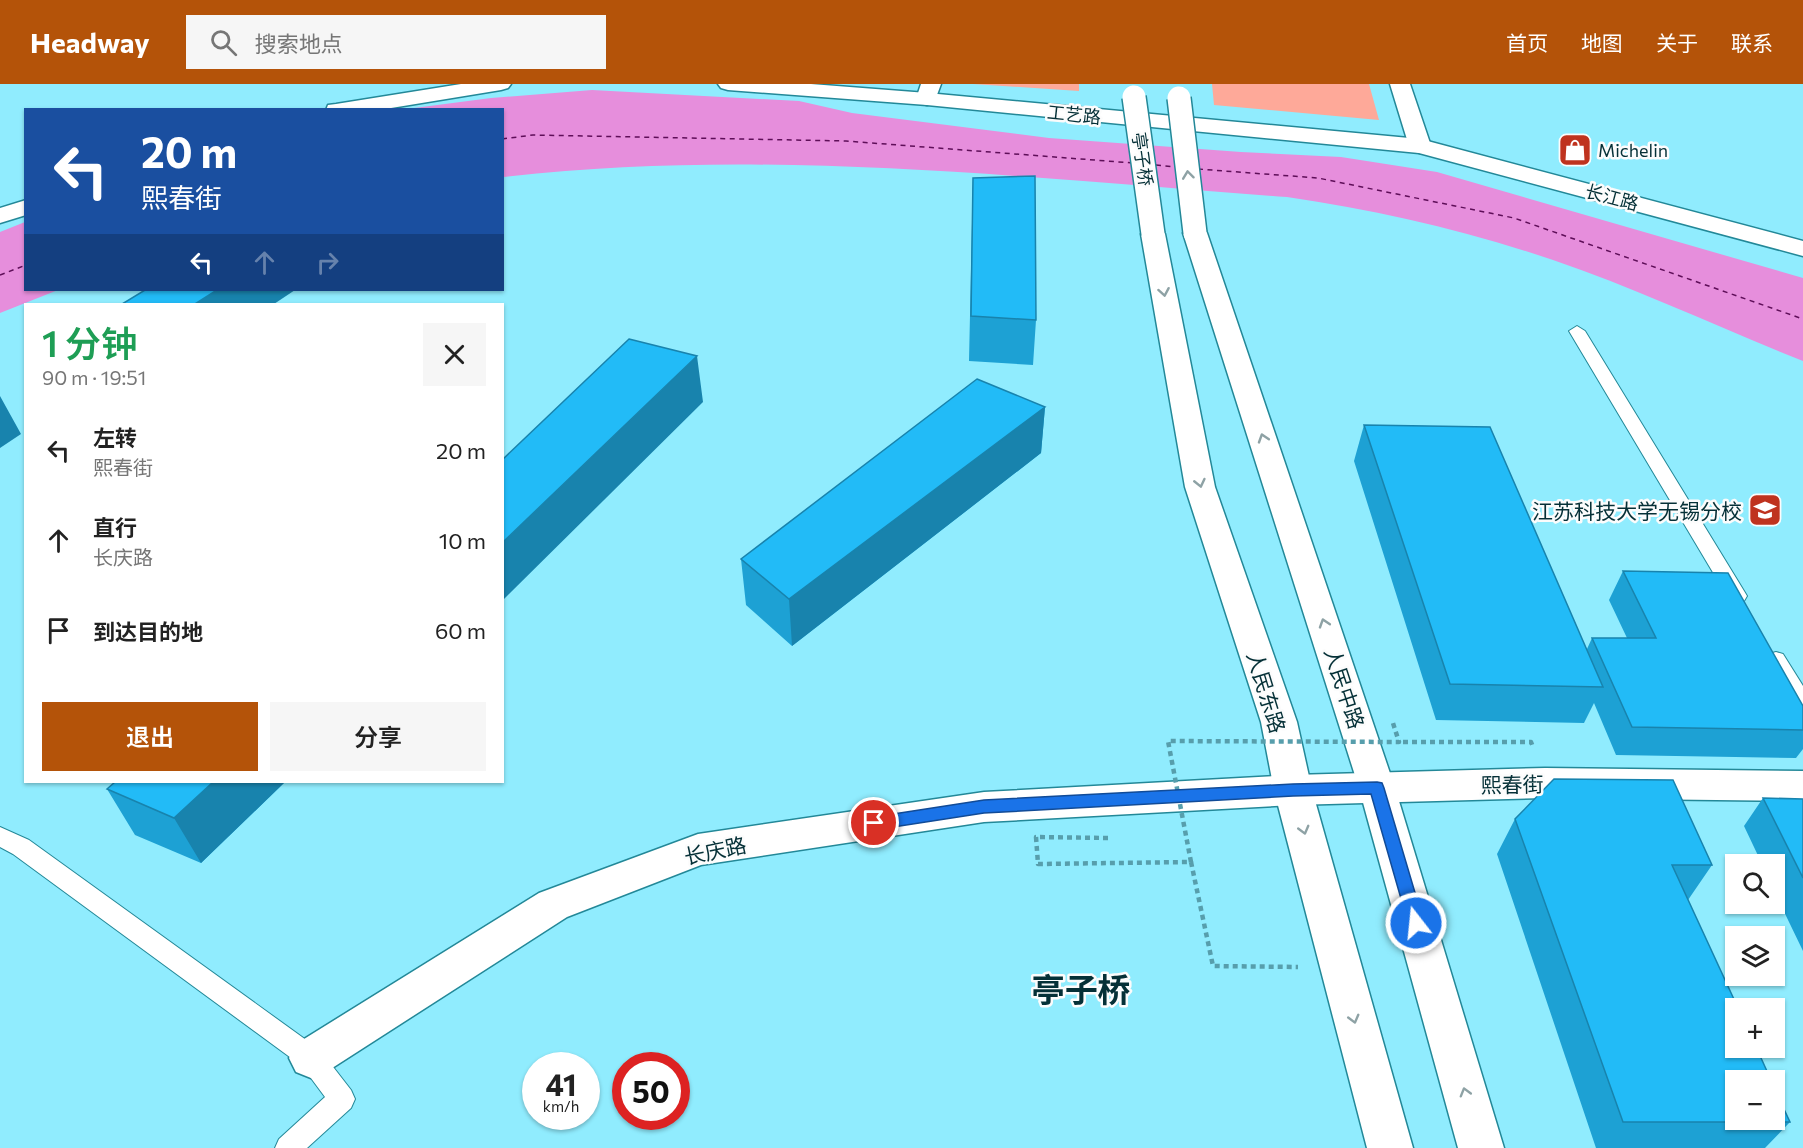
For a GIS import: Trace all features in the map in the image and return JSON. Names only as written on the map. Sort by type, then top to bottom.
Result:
[{"type":"street","points":[[349,108],[501,84]]},
{"type":"street","name":"工艺路","points":[[728,84],[929,91],[1331,139],[1420,146]]},
{"type":"street","points":[[1400,84],[1420,146]]},
{"type":"street","name":"亭子桥","points":[[1134,91],[1153,234]]},
{"type":"street","name":"人民中路","points":[[1178,91],[1195,233],[1377,788],[1481,1148]]},
{"type":"street","name":"长江路","points":[[1420,146],[1803,249]]},
{"type":"street","points":[[0,216],[24,208]]},
{"type":"street","name":"人民东路","points":[[1153,234],[1200,487],[1279,722],[1293,790],[1390,1148]]},
{"type":"street","name":"熙春街","points":[[1293,790],[1545,783],[1803,786]]},
{"type":"street","name":"长庆路","points":[[311,1058],[553,905],[698,850],[984,807],[1293,790]]},
{"type":"lane","points":[[1577,331],[1748,614]]},
{"type":"lane","points":[[1766,644],[1803,704]]},
{"type":"lane","points":[[0,836],[21,847],[311,1058],[342,1098],[288,1148]]},
{"type":"path","points":[[1392,720],[1399,742]]},
{"type":"path","points":[[1340,968],[1213,966],[1168,741],[1531,742]]},
{"type":"path","points":[[1108,838],[1036,837],[1038,864],[1191,862]]},
{"type":"shaded area","points":[[973,84],[1079,84],[1079,91]]},
{"type":"shaded area","points":[[1212,84],[1369,84],[1379,120],[1214,105]]},
{"type":"shaded area","points":[[592,90],[799,101],[852,113],[1049,138],[1341,157],[1437,172],[1803,278],[1803,361],[1648,296],[1553,260],[1422,222],[1354,208],[1287,197],[993,174],[797,165],[601,168],[504,177],[504,108],[414,108],[491,98]]},
{"type":"shaded area","points":[[24,222],[24,291],[55,291],[0,313],[0,232]]},
{"type":"building","points":[[1035,176],[1036,320],[971,316],[973,178]]},
{"type":"building","points":[[143,291],[215,291],[197,303],[124,303]]},
{"type":"building","points":[[629,339],[697,356],[504,541],[504,458]]},
{"type":"building","points":[[977,379],[1045,407],[789,599],[741,559]]},
{"type":"building","points":[[1364,425],[1490,427],[1603,687],[1450,684]]},
{"type":"building","points":[[1623,571],[1728,573],[1803,706],[1803,730],[1632,727],[1592,638],[1656,638]]},
{"type":"building","points":[[1554,779],[1673,780],[1712,865],[1672,865],[1725,980],[1725,986],[1728,986],[1733,998],[1725,998],[1725,1058],[1761,1058],[1766,1070],[1725,1070],[1725,1122],[1623,1122],[1515,819]]},
{"type":"building","points":[[114,783],[212,783],[174,818],[107,789]]},
{"type":"building","points":[[1763,798],[1803,799],[1803,878]]},
{"type":"building","points":[[1785,1111],[1790,1122],[1785,1122]]},
{"type":"ferry route","points":[[504,139],[533,135],[846,141],[1133,163]]},
{"type":"ferry route","points":[[1156,165],[1175,167]]},
{"type":"ferry route","points":[[1198,169],[1318,178],[1514,218],[1803,319]]},
{"type":"ferry route","points":[[0,275],[24,266]]},
{"type":"place","name":"Michelin","points":[[1575,150]]},
{"type":"place","name":"江苏科技大学无锡分校","points":[[1765,510]]},
{"type":"district","name":"亭子桥","points":[[1081,988]]},
{"type":"route","points":[[874,823],[984,807],[1293,790],[1377,788],[1416,923]]}]
